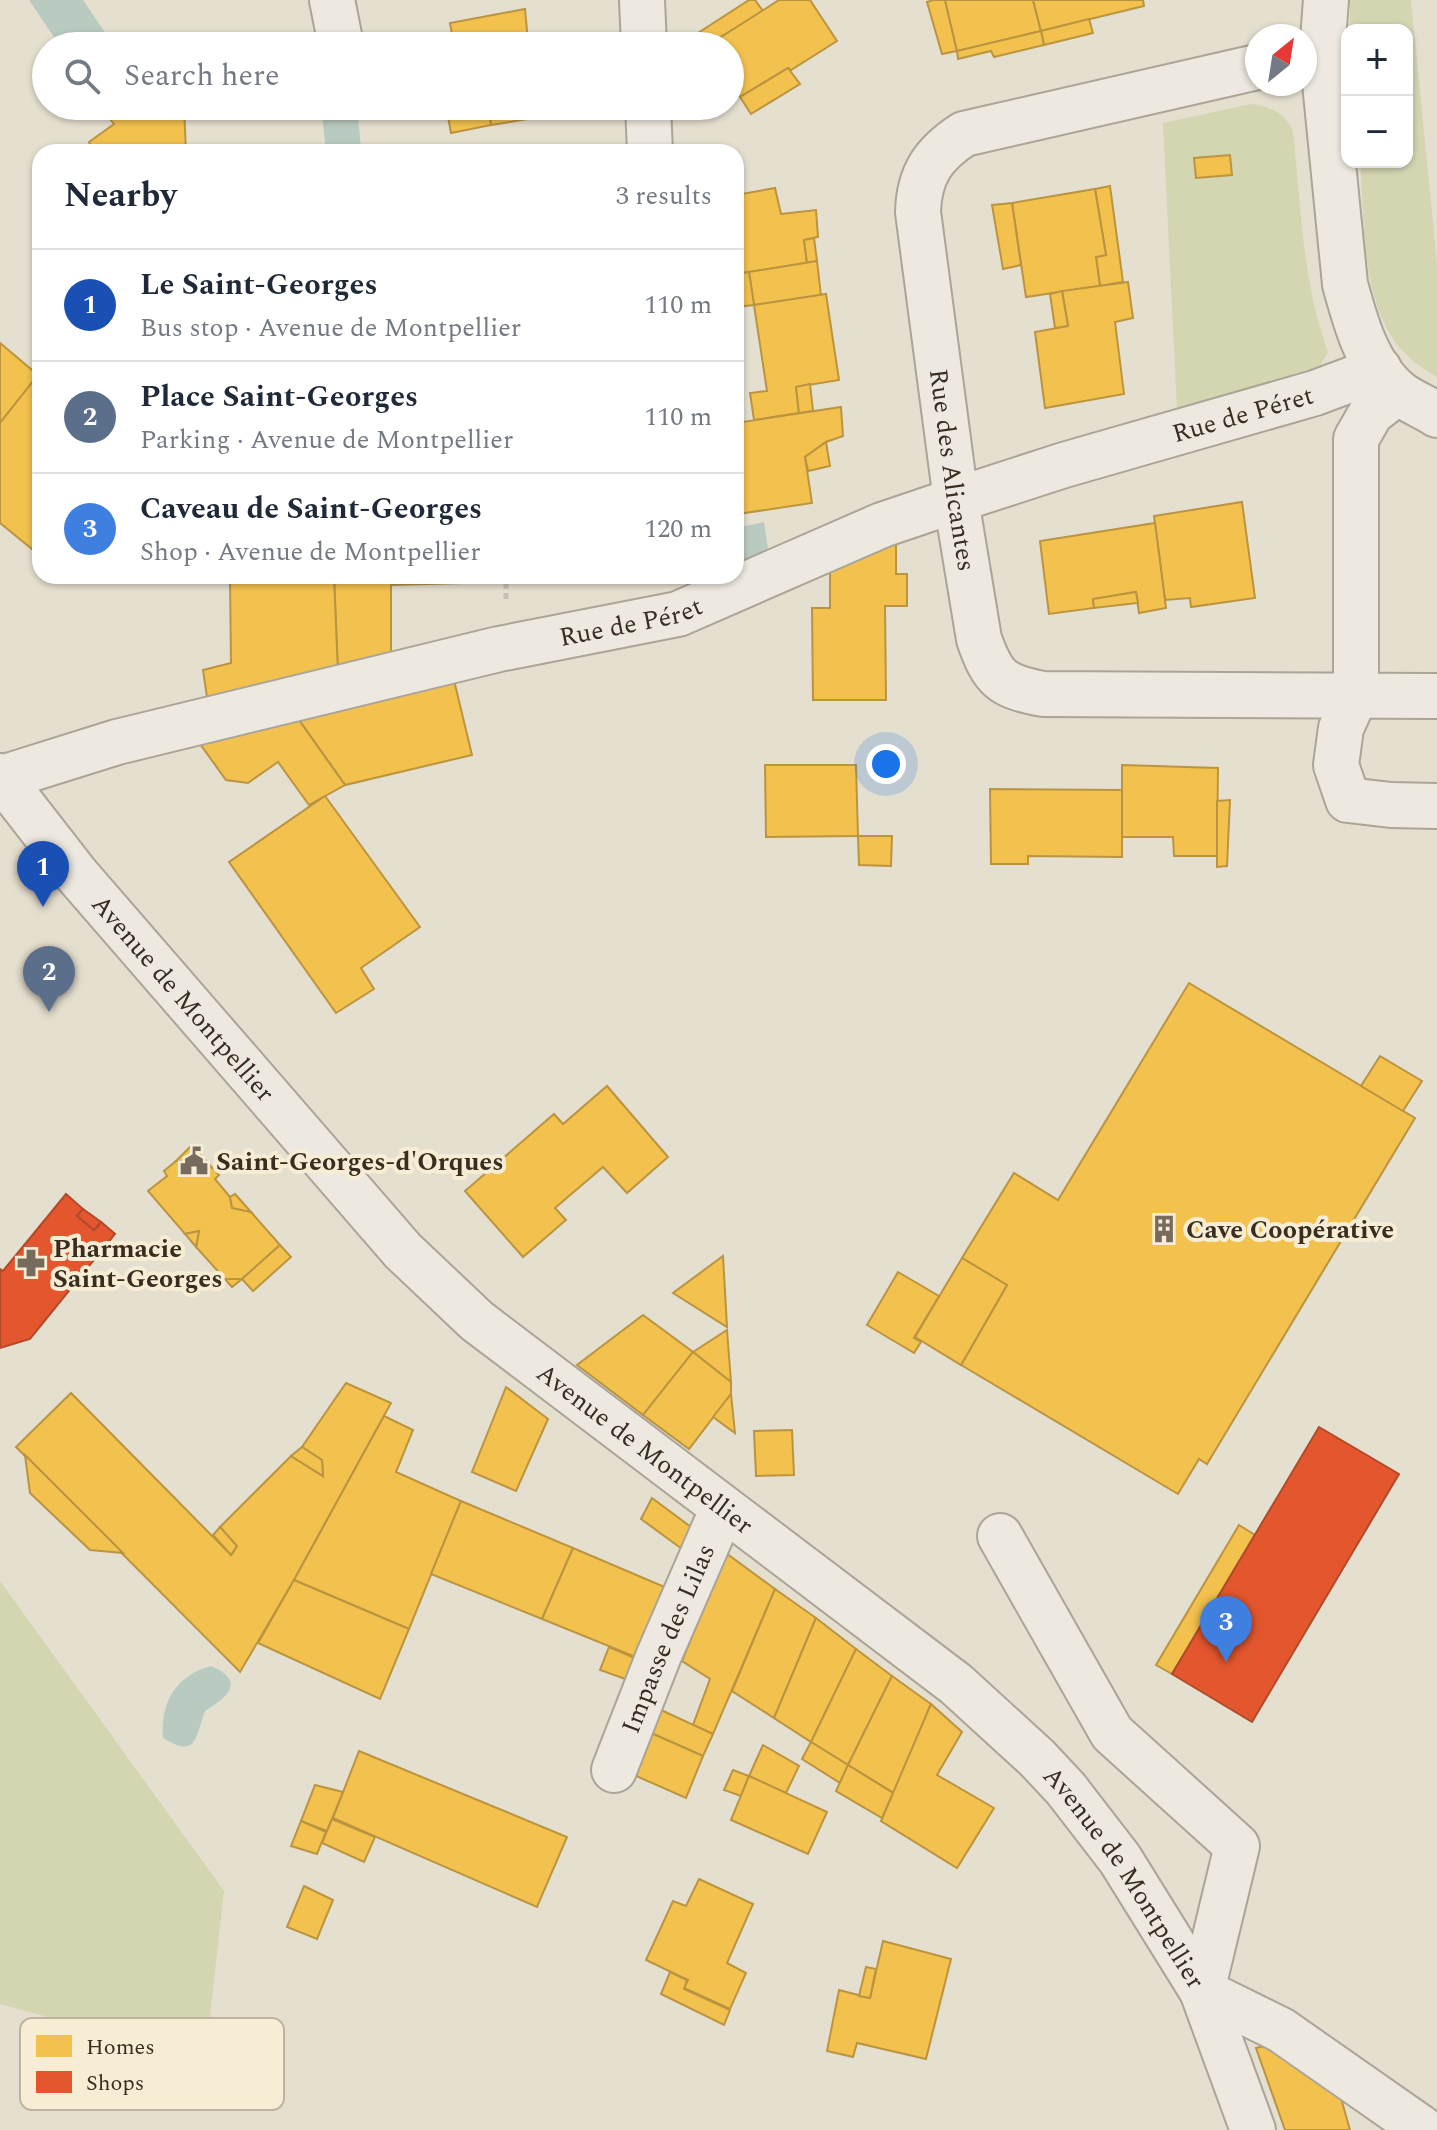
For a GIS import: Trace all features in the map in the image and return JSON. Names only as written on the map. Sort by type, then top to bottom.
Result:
[{"type":"street","points":[[642,0],[643,32]]},
{"type":"street","points":[[1317,41],[1326,0]]},
{"type":"street","name":"Rue des Alicantes","points":[[1245,70],[964,134],[944,147],[928,169],[918,192],[918,212],[956,500],[979,639],[986,661],[999,680],[1022,690],[1043,694],[1437,696]]},
{"type":"street","points":[[1317,77],[1345,284],[1364,343],[1389,380],[1437,415]]},
{"type":"street","points":[[649,120],[650,144]]},
{"type":"street","points":[[1389,380],[1356,439],[1356,695],[1341,728],[1336,765],[1348,800],[1437,806]]},
{"type":"street","name":"Rue de Péret","points":[[1,777],[117,742],[484,653],[678,614],[882,525],[956,500],[1064,465],[1315,393],[1389,380]]},
{"type":"street","name":"Avenue de Montpellier","points":[[1,777],[77,875],[403,1251],[477,1321],[956,1684],[1037,1758],[1066,1789],[1120,1859],[1202,1991],[1253,2130]]},
{"type":"street","name":"Impasse des Lilas","points":[[614,1770],[659,1655],[723,1508]]},
{"type":"street","points":[[1000,1536],[1112,1733],[1237,1846],[1202,1991],[1281,2030],[1424,2130]]},
{"type":"green space","points":[[1350,0],[1411,0],[1437,264],[1437,377],[1404,352],[1384,322],[1375,301],[1364,231],[1360,168],[1413,168],[1413,24],[1350,24]]},
{"type":"green space","points":[[1251,104],[1276,112],[1286,119],[1293,131],[1308,271],[1328,352],[1314,376],[1177,411],[1163,123]]},
{"type":"green space","points":[[0,1581],[224,1891],[210,2018],[51,2018],[0,2004]]},
{"type":"shaded area","points":[[29,0],[83,0],[105,32],[51,32]]},
{"type":"shaded area","points":[[323,120],[358,120],[361,144],[325,144]]},
{"type":"shaded area","points":[[764,522],[769,556],[744,563],[744,526]]},
{"type":"shaded area","points":[[211,1666],[222,1672],[231,1683],[226,1695],[205,1711],[196,1737],[189,1746],[174,1744],[163,1738],[164,1713],[173,1692],[188,1676]]},
{"type":"building: Homes","points":[[749,0],[755,0],[763,11],[729,32],[700,32]]},
{"type":"building: Homes","points":[[779,0],[810,0],[837,41],[744,95],[744,32],[729,32]]},
{"type":"building: Homes","points":[[945,0],[957,51],[942,54],[927,2]]},
{"type":"building: Homes","points":[[945,0],[1033,0],[1041,31],[957,51]]},
{"type":"building: Homes","points":[[1033,0],[1143,0],[1144,6],[1041,31]]},
{"type":"building: Homes","points":[[525,9],[527,32],[452,32],[450,23]]},
{"type":"building: Homes","points":[[1089,19],[1093,33],[1044,45],[1041,31]]},
{"type":"building: Homes","points":[[1041,31],[1044,45],[994,57],[991,51],[958,59],[957,51]]},
{"type":"building: Homes","points":[[788,68],[800,84],[751,114],[744,103],[744,95]]},
{"type":"building: Homes","points":[[111,120],[185,120],[186,144],[90,144],[114,124]]},
{"type":"building: Homes","points":[[449,120],[490,120],[491,125],[451,133]]},
{"type":"building: Homes","points":[[490,120],[522,120],[491,125]]},
{"type":"building: Homes","points":[[1230,155],[1232,175],[1196,178],[1194,158]]},
{"type":"building: Homes","points":[[1110,186],[1123,282],[1100,286],[1096,257],[1106,255],[1095,189]]},
{"type":"building: Homes","points":[[775,188],[781,214],[816,210],[818,237],[804,240],[807,263],[744,273],[744,194]]},
{"type":"building: Homes","points":[[1095,189],[1106,255],[1096,257],[1100,286],[1026,297],[1012,203]]},
{"type":"building: Homes","points":[[1012,203],[1021,265],[1003,269],[992,205]]},
{"type":"building: Homes","points":[[814,238],[817,261],[807,263],[804,240]]},
{"type":"building: Homes","points":[[817,261],[821,296],[754,305],[749,272]]},
{"type":"building: Homes","points":[[749,272],[754,305],[744,306],[744,273]]},
{"type":"building: Homes","points":[[1128,282],[1133,318],[1115,322],[1124,394],[1045,408],[1035,332],[1068,326],[1062,291]]},
{"type":"building: Homes","points":[[1062,291],[1068,326],[1055,328],[1050,294]]},
{"type":"building: Homes","points":[[826,294],[839,380],[796,387],[799,413],[754,420],[750,393],[767,391],[754,305]]},
{"type":"building: Homes","points":[[0,343],[32,370],[32,383],[0,423]]},
{"type":"building: Homes","points":[[32,383],[32,549],[0,523],[0,423]]},
{"type":"building: Homes","points":[[810,384],[813,411],[799,413],[796,387]]},
{"type":"building: Homes","points":[[841,407],[843,436],[826,442],[805,457],[812,503],[744,513],[744,422]]},
{"type":"building: Homes","points":[[826,442],[830,466],[808,471],[805,457]]},
{"type":"building: Homes","points":[[1242,502],[1255,598],[1191,607],[1190,598],[1165,600],[1154,516]]},
{"type":"building: Homes","points":[[1155,523],[1166,608],[1139,613],[1136,592],[1093,599],[1094,608],[1049,614],[1040,541]]},
{"type":"building: Homes","points":[[896,533],[896,574],[907,574],[907,606],[885,606],[886,700],[813,700],[812,608],[830,608],[830,561]]},
{"type":"building: Homes","points":[[230,584],[334,584],[338,673],[208,704],[203,670],[231,663]]},
{"type":"building: Homes","points":[[334,584],[426,584],[391,585],[389,655],[338,673]]},
{"type":"building: Homes","points":[[1136,592],[1138,603],[1094,608],[1093,599]]},
{"type":"building: Homes","points":[[453,676],[472,755],[345,785],[294,713]]},
{"type":"building: Homes","points":[[294,713],[345,785],[309,805],[278,762],[248,783],[226,780],[195,737]]},
{"type":"building: Homes","points":[[765,765],[856,765],[858,836],[766,837]]},
{"type":"building: Homes","points":[[1122,765],[1218,768],[1217,856],[1174,856],[1173,837],[1122,837]]},
{"type":"building: Homes","points":[[990,789],[1122,790],[1122,857],[1028,856],[1028,864],[991,864]]},
{"type":"building: Homes","points":[[325,796],[420,927],[361,968],[374,989],[336,1013],[229,862]]},
{"type":"building: Homes","points":[[1230,800],[1227,866],[1217,867],[1217,801]]},
{"type":"building: Homes","points":[[858,836],[892,836],[891,866],[859,865]]},
{"type":"building: Homes","name":"Cave Coopérative","points":[[1189,983],[1415,1118],[1207,1464],[1199,1459],[1178,1494],[961,1365],[1007,1285],[962,1258],[1014,1173],[1058,1200]]},
{"type":"building: Homes","points":[[1380,1056],[1422,1081],[1403,1111],[1361,1086]]},
{"type":"building: Homes","points":[[607,1086],[668,1157],[627,1193],[603,1167],[555,1208],[566,1220],[523,1257],[465,1191],[554,1114],[563,1124]]},
{"type":"building: Homes","points":[[192,1145],[206,1161],[176,1161]]},
{"type":"building: Homes","points":[[176,1161],[206,1161],[219,1175],[215,1179],[230,1197],[232,1208],[251,1212],[280,1245],[242,1279],[225,1279],[196,1247],[199,1231],[185,1234],[148,1191],[167,1176],[164,1171]]},
{"type":"building: Homes","points":[[235,1194],[251,1212],[232,1208],[230,1197]]},
{"type":"building: Homes","points":[[199,1231],[196,1247],[185,1234]]},
{"type":"building: Homes","points":[[280,1245],[291,1257],[253,1291],[242,1279]]},
{"type":"building: Homes","points":[[723,1256],[727,1327],[673,1293]]},
{"type":"building: Homes","points":[[962,1258],[1007,1285],[961,1365],[915,1337]]},
{"type":"building: Homes","points":[[898,1272],[939,1296],[914,1338],[921,1342],[914,1353],[867,1325]]},
{"type":"building: Homes","points":[[225,1279],[242,1279],[232,1287]]},
{"type":"building: Homes","points":[[643,1315],[693,1352],[643,1415],[577,1365]]},
{"type":"building: Homes","points":[[727,1330],[731,1382],[693,1352]]},
{"type":"building: Homes","points":[[693,1352],[731,1382],[731,1394],[689,1449],[643,1415]]},
{"type":"building: Homes","points":[[346,1383],[391,1403],[240,1672],[16,1447],[71,1393],[231,1555],[237,1546],[220,1527],[291,1456],[323,1476],[322,1460],[302,1447]]},
{"type":"building: Homes","points":[[506,1387],[548,1419],[516,1491],[472,1472]]},
{"type":"building: Homes","points":[[731,1394],[735,1433],[713,1417]]},
{"type":"building: Homes","points":[[384,1416],[413,1430],[396,1472],[461,1501],[409,1629],[294,1580]]},
{"type":"building: Homes","points":[[792,1430],[794,1475],[756,1476],[754,1431]]},
{"type":"building: Homes","points":[[302,1447],[322,1460],[323,1476],[291,1456]]},
{"type":"building: Homes","points":[[25,1455],[123,1553],[90,1550],[30,1493]]},
{"type":"building: Homes","points":[[652,1498],[691,1527],[682,1549],[641,1519]]},
{"type":"building: Homes","points":[[461,1501],[573,1548],[542,1619],[431,1574]]},
{"type":"building: Homes","points":[[1239,1525],[1255,1535],[1172,1674],[1156,1665]]},
{"type":"building: Homes","points":[[220,1527],[237,1546],[231,1555],[213,1535]]},
{"type":"building: Homes","points":[[573,1548],[667,1588],[638,1658],[542,1619]]},
{"type":"building: Homes","points":[[726,1553],[775,1589],[713,1734],[693,1725],[710,1679],[682,1661]]},
{"type":"building: Homes","points":[[294,1580],[409,1629],[380,1699],[258,1643]]},
{"type":"building: Homes","points":[[775,1589],[816,1618],[774,1718],[732,1691]]},
{"type":"building: Homes","points":[[816,1618],[856,1649],[811,1742],[774,1718]]},
{"type":"building: Homes","points":[[609,1647],[637,1659],[628,1680],[600,1670]]},
{"type":"building: Homes","points":[[856,1649],[892,1676],[848,1765],[811,1742]]},
{"type":"building: Homes","points":[[892,1676],[931,1704],[894,1793],[848,1765]]},
{"type":"building: Homes","points":[[931,1704],[962,1732],[937,1775],[994,1808],[957,1868],[881,1821]]},
{"type":"building: Homes","points":[[661,1710],[713,1734],[703,1756],[651,1733]]},
{"type":"building: Homes","points":[[651,1733],[703,1756],[686,1798],[634,1775]]},
{"type":"building: Homes","points":[[811,1742],[848,1765],[840,1783],[802,1759]]},
{"type":"building: Homes","points":[[763,1745],[799,1766],[786,1793],[749,1776]]},
{"type":"building: Homes","points":[[359,1751],[567,1837],[537,1907],[333,1818]]},
{"type":"building: Homes","points":[[848,1765],[893,1793],[882,1818],[836,1791]]},
{"type":"building: Homes","points":[[733,1770],[749,1776],[741,1796],[724,1790]]},
{"type":"building: Homes","points":[[749,1776],[827,1812],[808,1854],[731,1820]]},
{"type":"building: Homes","points":[[315,1785],[343,1792],[327,1831],[301,1821]]},
{"type":"building: Homes","points":[[332,1819],[375,1837],[364,1862],[322,1843]]},
{"type":"building: Homes","points":[[301,1821],[326,1832],[317,1854],[291,1846]]},
{"type":"building: Homes","points":[[699,1879],[753,1904],[727,1963],[746,1973],[730,2009],[684,1988],[688,1980],[646,1960],[673,1901],[686,1906]]},
{"type":"building: Homes","points":[[304,1886],[333,1900],[317,1939],[287,1927]]},
{"type":"building: Homes","points":[[883,1941],[951,1959],[926,2059],[857,2043],[853,2057],[827,2051],[839,1990],[870,1998]]},
{"type":"building: Homes","points":[[866,1967],[876,1969],[870,1998],[859,1996]]},
{"type":"building: Homes","points":[[670,1972],[687,1980],[684,1989],[730,2010],[724,2025],[661,1994]]},
{"type":"building: Homes","points":[[1273,2044],[1339,2091],[1350,2130],[1285,2130],[1256,2048]]},
{"type":"building: Shops","points":[[66,1194],[83,1209],[77,1216],[94,1230],[101,1222],[115,1234],[30,1339],[0,1348],[0,1269],[3,1271]]},
{"type":"building: Shops","points":[[83,1209],[101,1222],[94,1230],[77,1216]]},
{"type":"building: Shops","points":[[1319,1427],[1399,1474],[1252,1722],[1172,1674]]},
{"type":"place","name":"Le Saint-Georges","points":[[43,907]]},
{"type":"place","name":"Place Saint-Georges","points":[[49,1012]]},
{"type":"place","name":"Saint-Georges-d'Orques","points":[[194,1161]]},
{"type":"place","name":"Cave Coopérative","points":[[1164,1229]]},
{"type":"place","name":"Pharmacie Saint-Georges","points":[[31,1263]]},
{"type":"place","name":"Caveau de Saint-Georges","points":[[1226,1662]]}]
